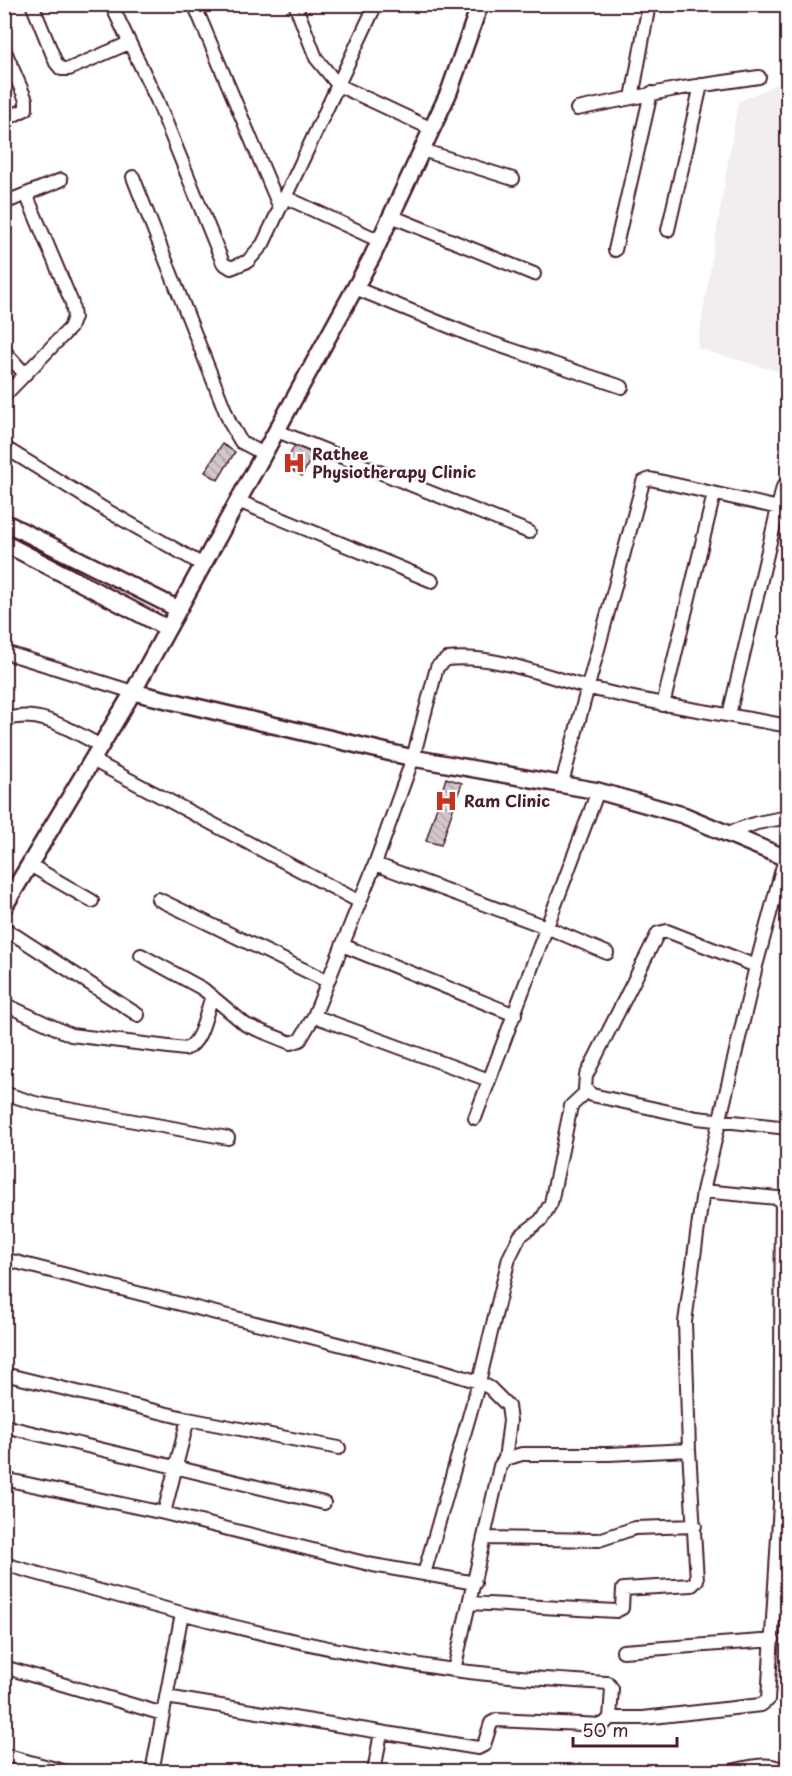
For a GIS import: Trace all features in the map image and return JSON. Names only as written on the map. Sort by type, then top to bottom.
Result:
[{"type":"street","points":[[32,4],[56,63],[61,69],[69,69],[129,43]]},
{"type":"street","points":[[111,4],[157,100],[227,268],[248,261],[257,253],[376,4]]},
{"type":"street","points":[[194,4],[282,203],[380,241]]},
{"type":"street","points":[[295,4],[316,58],[338,85],[432,129]]},
{"type":"street","points":[[4,907],[133,692],[380,241],[449,92],[480,4]]},
{"type":"street","points":[[632,98],[650,4]]},
{"type":"street","points":[[4,49],[26,100],[26,109],[4,120]]},
{"type":"street","points":[[577,109],[651,93],[759,77]]},
{"type":"street","points":[[668,230],[701,85]]},
{"type":"street","points":[[615,250],[651,93]]},
{"type":"street","points":[[422,150],[513,179]]},
{"type":"street","points":[[133,177],[230,423],[241,442],[264,454]]},
{"type":"street","points":[[4,202],[61,180]]},
{"type":"street","points":[[4,396],[70,328],[74,317],[72,303],[26,194]]},
{"type":"street","points":[[391,216],[534,274]]},
{"type":"street","points":[[355,288],[480,339],[622,387]]},
{"type":"street","points":[[4,351],[25,374]]},
{"type":"street","points":[[277,431],[529,532]]},
{"type":"street","points":[[4,447],[106,510],[203,565]]},
{"type":"street","points":[[562,783],[643,482],[650,478],[779,508]]},
{"type":"street","points":[[729,715],[783,487],[788,482]]},
{"type":"street","points":[[663,705],[714,494]]},
{"type":"street","points":[[238,501],[432,581]]},
{"type":"street","points":[[4,522],[177,609]]},
{"type":"street","points":[[4,543],[167,628]]},
{"type":"street","points":[[4,652],[133,692],[413,758],[598,791],[683,816],[786,858],[756,966],[703,1191],[685,1322],[696,1582],[623,1589],[620,1610],[469,1603]]},
{"type":"street","points":[[141,955],[212,996],[240,1023],[291,1043],[302,1038],[314,1016],[375,864],[413,758],[437,667],[447,659],[513,665],[587,687],[663,705],[788,726]]},
{"type":"street","points":[[4,720],[20,715],[41,717],[101,746]]},
{"type":"street","points":[[92,760],[360,902]]},
{"type":"street","points":[[475,1118],[598,791]]},
{"type":"street","points":[[728,833],[757,823],[788,817]]},
{"type":"street","points":[[375,864],[546,927],[607,953]]},
{"type":"street","points":[[30,865],[92,902]]},
{"type":"street","points":[[158,899],[327,981]]},
{"type":"street","points":[[4,928],[138,1015]]},
{"type":"street","points":[[587,1091],[584,1084],[586,1076],[658,933],[666,931],[756,966]]},
{"type":"street","points":[[342,945],[515,1015]]},
{"type":"street","points":[[4,1004],[71,1035],[185,1048],[192,1046],[197,1038],[212,996]]},
{"type":"street","points":[[314,1016],[489,1080]]},
{"type":"street","points":[[587,1091],[682,1116],[788,1128]]},
{"type":"street","points":[[424,1574],[479,1382],[509,1258],[520,1236],[541,1220],[551,1203],[571,1106],[587,1091]]},
{"type":"street","points":[[4,1094],[35,1103],[228,1138]]},
{"type":"street","points":[[166,1697],[478,1748],[484,1745],[491,1723],[497,1720],[601,1726],[610,1719],[652,1717],[765,1704],[768,1698],[784,1504],[785,1199],[703,1191]]},
{"type":"street","points":[[4,1259],[479,1382],[490,1388],[508,1406],[510,1420],[505,1459],[500,1466],[454,1670]]},
{"type":"street","points":[[4,1374],[188,1419],[339,1448]]},
{"type":"street","points":[[164,1514],[188,1419]]},
{"type":"street","points":[[4,1426],[324,1503]]},
{"type":"street","points":[[505,1459],[522,1454],[609,1454],[689,1450]]},
{"type":"street","points":[[4,1479],[164,1514],[308,1551],[475,1583]]},
{"type":"street","points":[[484,1538],[599,1540],[635,1528],[695,1526]]},
{"type":"street","points":[[4,1564],[182,1613],[322,1646],[454,1670],[608,1683],[612,1689],[610,1719]]},
{"type":"street","points":[[152,1772],[182,1613]]},
{"type":"street","points":[[623,1651],[773,1640]]},
{"type":"street","points":[[4,1667],[163,1714]]},
{"type":"street","points":[[374,1772],[381,1732]]},
{"type":"street","points":[[4,1755],[66,1772]]},
{"type":"street","points":[[728,1772],[769,1766],[780,1767],[783,1772]]},
{"type":"shaded area","points":[[787,79],[787,374],[697,348],[738,102]]},
{"type":"building","points":[[296,443],[314,452],[302,476],[284,466]]},
{"type":"building","points":[[222,444],[235,452],[218,480],[205,472]]},
{"type":"building","points":[[446,778],[462,783],[441,845],[426,841]]},
{"type":"place","name":"Rathee Physiotherapy Clinic","points":[[294,463]]},
{"type":"place","name":"Ram Clinic","points":[[446,801]]}]
